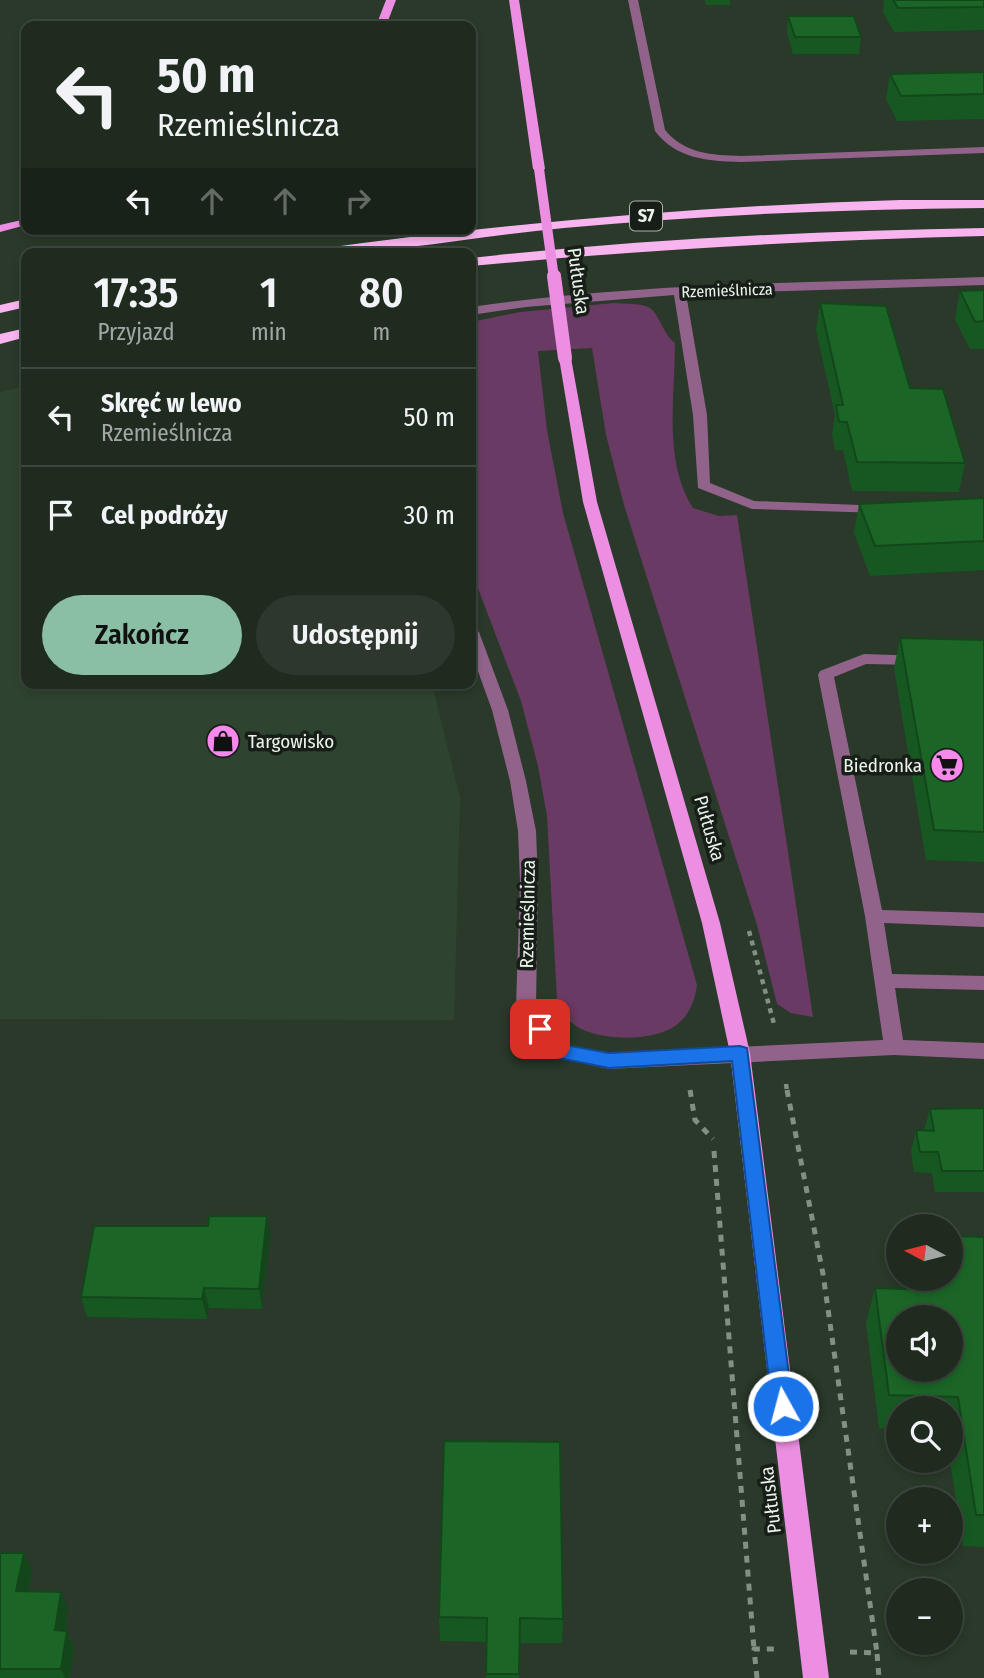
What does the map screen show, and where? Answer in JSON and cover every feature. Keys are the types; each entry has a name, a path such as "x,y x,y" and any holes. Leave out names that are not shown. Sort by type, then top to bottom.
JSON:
{"highway":[{"name":"S7","path":"476,232 640,217 786,208 984,204"},
{"name":"S7","path":"476,261 526,255 727,240 984,232"},
{"name":"S7","path":"353,248 447,235"},
{"path":"0,309 21,304"},
{"path":"0,339 21,334"}],"main road":[{"path":"384,21 391,0"},
{"name":"Pułtuska","path":"514,0 565,358 590,502 711,923 740,1053 816,1678"},
{"path":"0,229 21,223"}],"street":[{"path":"633,0 660,131 669,144 687,153 741,159 984,150"},
{"name":"Rzemieślnicza","path":"476,310 526,303 679,291 984,281"},
{"path":"679,291 700,415 703,485 752,505 882,509"},
{"name":"Rzemieślnicza","path":"476,645 500,710 518,781 527,831 529,881 526,1007 554,1050 609,1060 894,1047 984,1051"},
{"path":"894,1047 874,916 826,675 864,659 931,660"},
{"path":"874,916 984,920"},
{"path":"884,981 984,983"}],"path":[{"path":"684,1056 695,1120 713,1136 754,1649"}],"shaded area":[{"path":"614,303 636,304 648,307 655,313 675,343 674,449 684,490 693,508 719,516 737,515 813,1017 791,1013 777,1004 757,925 624,505 606,435 592,348 538,351 547,430 563,513 697,985 691,1008 680,1022 664,1032 636,1037 604,1036 577,1027 566,1017 557,1000 547,816 538,766 521,701 476,583 476,321 520,312"},
{"name":"Targowisko","path":"21,387 21,689 433,689 460,798 454,1020 0,1019 0,392"}],"building":[{"path":"893,0 984,0 984,7 898,8"},
{"path":"788,16 854,16 861,37 795,37"},
{"path":"984,72 984,94 901,96 890,74"},
{"path":"984,290 984,321 975,322 960,291"},
{"path":"820,303 886,306 910,388 943,389 965,463 857,462 847,422 839,422 836,405 843,405"},
{"path":"984,498 984,541 875,546 859,504"},
{"name":"Biedronka","path":"900,638 984,640 984,832 934,830"},
{"path":"984,1108 984,1171 942,1171 938,1152 920,1152 916,1130 934,1131 930,1109"},
{"path":"209,1216 267,1216 259,1289 204,1288 202,1299 81,1297 94,1226 208,1226"},
{"path":"963,1236 984,1237 984,1515 976,1515 963,1430 963,1396 889,1395 887,1382 963,1382 963,1305 886,1305 886,1372 875,1288 886,1288 886,1292 962,1292"},
{"path":"444,1441 560,1442 563,1619 520,1618 519,1674 486,1674 487,1618 439,1617"},
{"path":"0,1553 24,1553 16,1591 61,1592 55,1630 67,1631 61,1669 0,1669"}],"place":[{"name":"Targowisko","path":"223,741"},
{"name":"Biedronka","path":"947,765"}],"route":[{"path":"540,1029 554,1050 609,1060 740,1053 783,1406"}]}
